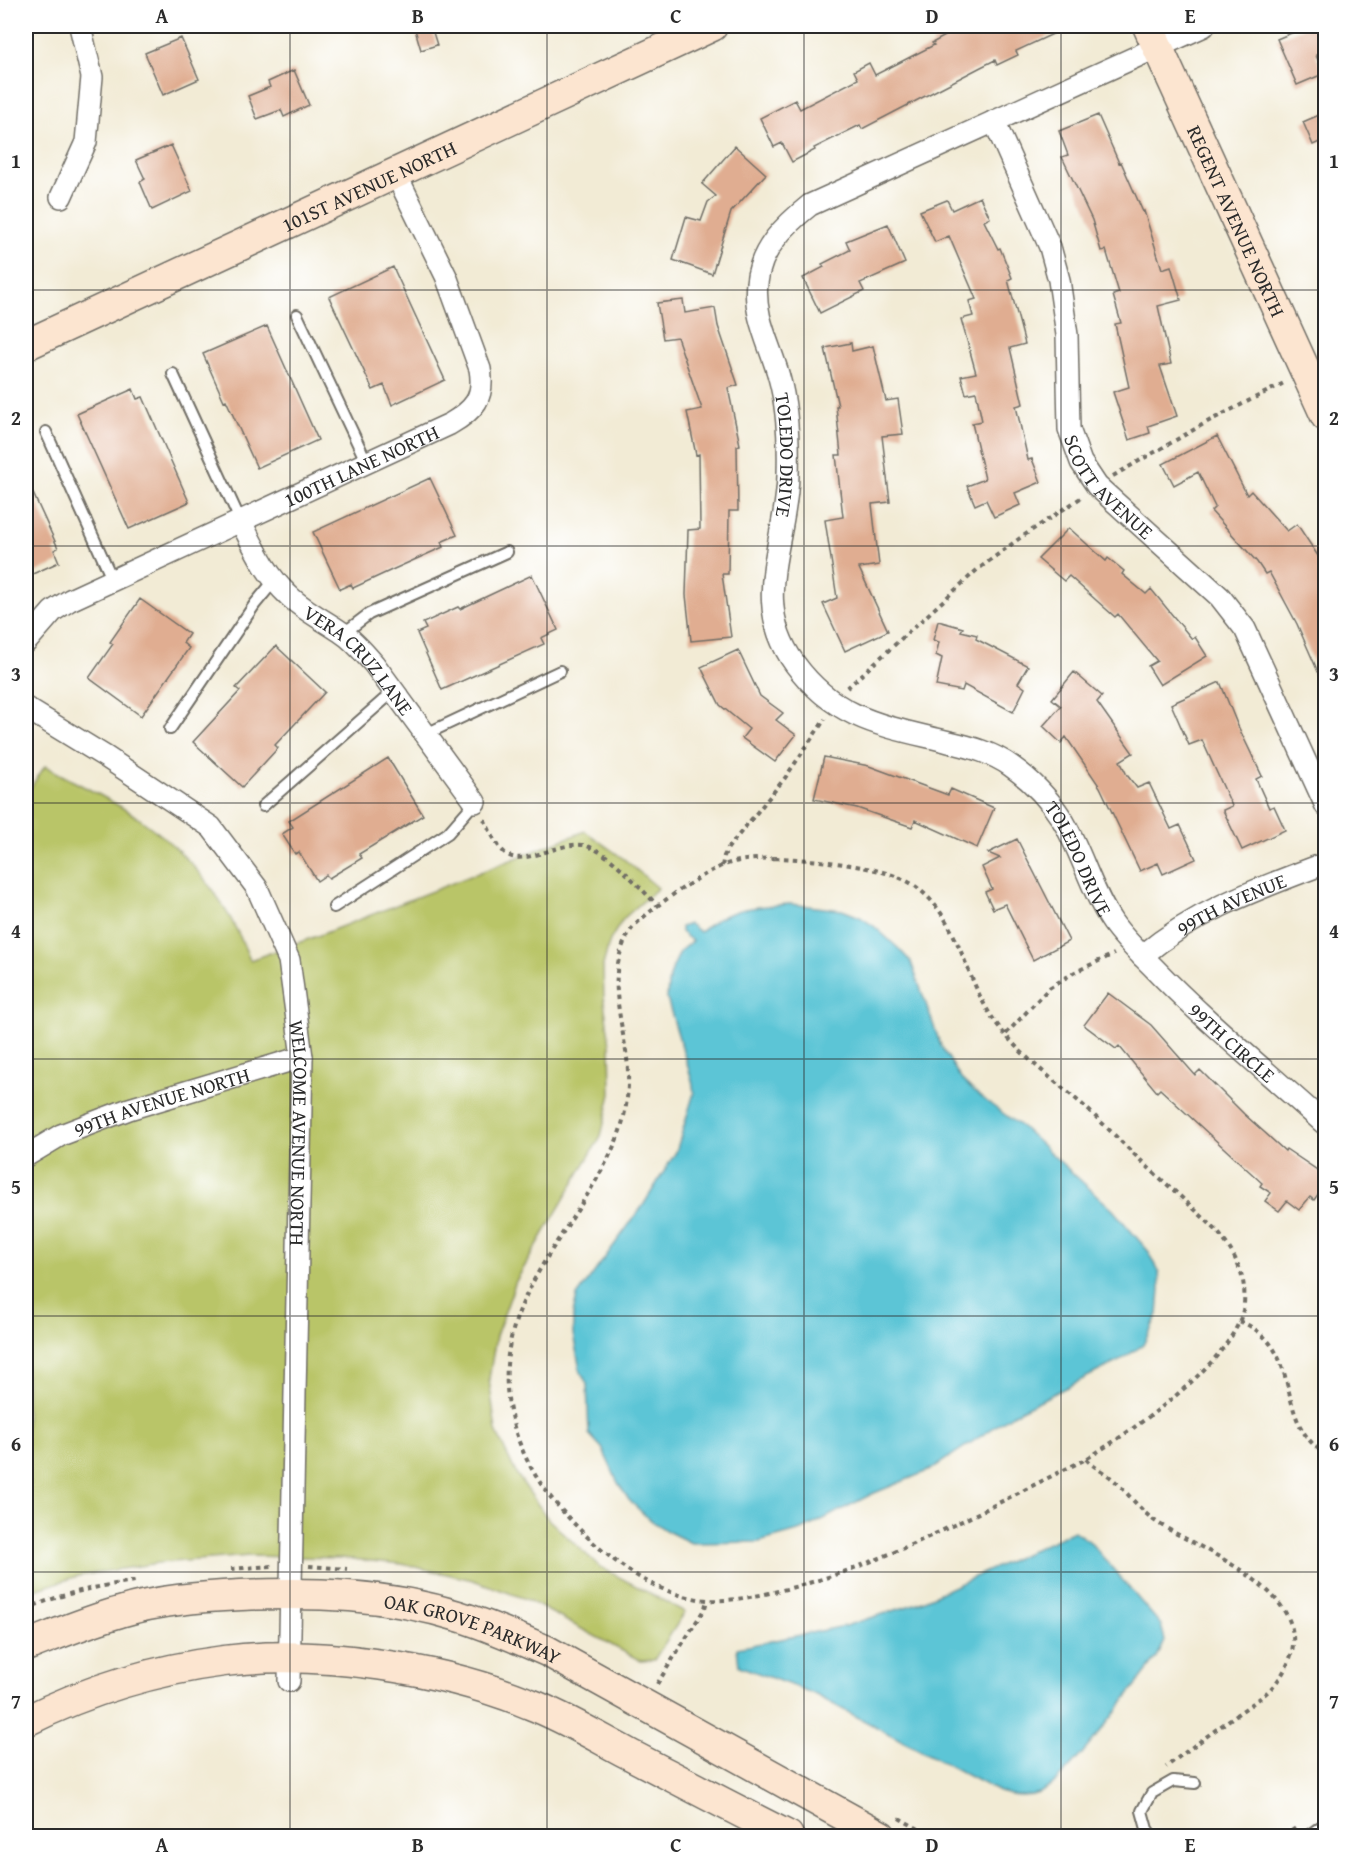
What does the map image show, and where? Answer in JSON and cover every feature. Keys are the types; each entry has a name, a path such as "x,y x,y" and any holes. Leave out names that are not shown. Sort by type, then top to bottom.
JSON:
{"street":[{"path":"61,197 86,142 92,77 80,26"},
{"name":"101ST AVENUE NORTH","path":"26,345 712,26"},
{"name":"TOLEDO DRIVE","path":"1136,950 1113,923 1063,821 1049,800 1011,765 989,753 884,725 835,705 818,691 793,662 782,641 771,593 773,567 785,509 788,478 786,412 780,378 757,303 757,282 763,260 772,242 788,222 810,204 994,121 1153,36 1204,26"},
{"name":"REGENT AVENUE NORTH","path":"1153,36 1326,416"},
{"name":"SCOTT AVENUE","path":"994,121 1050,247 1059,280 1067,335 1070,429 1081,462 1097,486 1220,597 1245,629 1326,806"},
{"name":"100TH LANE NORTH","path":"26,641 53,611 70,600 367,464 463,417 473,408 480,395 482,383 480,369 446,276 395,172"},
{"name":"VERA CRUZ LANE","path":"241,522 261,562 274,581 290,598 344,633 374,664 475,802"},
{"name":"WELCOME AVENUE NORTH","path":"26,708 106,757 211,827 257,888 289,960 302,1057 289,1670"},
{"name":"99TH AVENUE","path":"1136,950 1232,899 1326,863"},
{"name":"99TH CIRCLE","path":"1136,950 1182,998 1326,1125"},
{"name":"99TH AVENUE NORTH","path":"26,1156 61,1135 129,1109 302,1057"},
{"name":"OAK GROVE PARKWAY","path":"26,1646 121,1611 212,1596 292,1593 348,1594 416,1605 457,1615 547,1651 881,1836"},
{"path":"26,1721 58,1705 136,1678 225,1661 289,1670 356,1662 402,1668 450,1678 530,1704 788,1836"}],"lane":[{"path":"297,315 367,464"},
{"path":"173,374 241,522"},
{"path":"46,432 113,581"},
{"path":"344,633 369,614 507,552"},
{"path":"170,729 255,604 274,581"},
{"path":"426,734 560,671"},
{"path":"263,806 394,691"},
{"path":"334,907 448,833 475,802"},
{"path":"1152,1836 1147,1829 1143,1811 1152,1793 1173,1781 1195,1783"},
{"path":"1308,1836 1326,1823"}],"path":[{"path":"1108,479 1209,421 1306,373"},
{"path":"842,693 977,570 1084,495"},
{"path":"722,866 723,856 728,848 785,778 827,718"},
{"path":"475,802 506,854 513,858 522,858 573,844 585,845 598,851 615,865 657,905"},
{"path":"774,858 821,860 870,870 910,883 937,906 946,918 983,1002 1006,1034 1034,1063 1202,1215 1228,1244 1241,1269 1244,1298 1239,1321 1216,1356 1136,1426 1086,1459 908,1545 837,1575 768,1594 727,1600 707,1600 677,1594 645,1580 617,1562 576,1526 551,1498 527,1460 512,1425 507,1391 508,1353 518,1313 604,1165 622,1123 627,1094 627,1061 617,992 618,962 622,948 634,926 657,905 722,866 736,862 774,858"},
{"path":"1006,1034 1049,988 1136,950"},
{"path":"1239,1321 1259,1332 1275,1348 1285,1371 1296,1421 1303,1435 1316,1449 1326,1454"},
{"path":"1086,1459 1117,1483 1138,1506 1160,1524 1224,1559 1267,1590 1283,1606 1292,1628 1293,1640 1288,1665 1273,1686 1161,1770"},
{"path":"657,1684 705,1608 707,1600"}],"green space":[{"path":"45,766 130,813 176,849 192,865 219,900 231,919 250,960 320,935 585,831 624,859 658,888 623,919 610,940 603,965 604,1001 610,1045 611,1094 601,1136 516,1281 496,1336 489,1379 496,1431 516,1473 548,1519 600,1567 685,1612 654,1660 641,1661 526,1599 473,1580 402,1564 341,1558 250,1556 158,1563 78,1576 26,1593 26,794"}],"water":[{"path":"790,904 842,910 860,917 875,927 911,962 941,1046 961,1079 979,1096 1022,1127 1113,1210 1149,1252 1159,1271 1158,1314 1143,1345 1119,1361 1017,1412 930,1470 872,1494 802,1530 759,1542 691,1543 649,1519 629,1500 618,1483 602,1448 589,1434 587,1384 580,1370 573,1334 573,1314 577,1296 644,1204 676,1152 694,1093 667,999 673,967 681,950 692,941 681,932 681,927 689,924 700,932 731,913"},
{"path":"1074,1531 1089,1541 1161,1625 1165,1640 1156,1659 1082,1754 1051,1786 1039,1793 1019,1796 999,1792 812,1693 739,1666 737,1648 845,1626 918,1603"}],"building":[{"path":"414,26 431,26 437,45 421,50"},
{"path":"964,26 1070,26 1016,51 1018,55 997,65 995,60 862,129 860,125 792,162 782,143 774,147 760,118 795,100 800,109 858,79 854,71 869,63 875,75 934,45 932,43"},
{"path":"1308,26 1320,26 1326,37 1326,51 1316,55 1323,74 1297,85 1277,39"},
{"path":"181,38 199,79 163,95 145,53"},
{"path":"294,70 309,105 284,117 281,110 257,119 248,96 270,87 268,82"},
{"path":"1326,112 1326,139 1313,145 1303,122"},
{"path":"1098,115 1119,163 1121,162 1144,211 1162,269 1171,266 1181,300 1158,306 1171,364 1160,366 1177,416 1148,426 1150,433 1129,440 1113,392 1129,387 1115,324 1121,323 1113,295 1119,293 1106,250 1101,251 1092,220 1062,157 1068,155 1059,131"},
{"path":"171,145 192,191 152,210 140,182 145,179 136,160"},
{"path":"735,146 766,174 731,212 712,274 673,260 686,217 701,221 708,202 716,196 702,184"},
{"path":"980,197 990,218 984,221 998,249 1000,248 1012,278 1008,280 1025,344 1010,348 1023,404 1016,406 1028,460 1032,459 1041,482 1015,493 1020,505 994,517 986,500 975,505 967,486 985,479 972,423 982,421 976,392 966,394 961,376 976,373 961,319 973,316 969,301 976,299 949,236 935,242 920,211 947,200 952,210"},
{"path":"888,224 905,263 860,283 864,291 820,313 803,278 824,267 822,264 850,250 846,241"},
{"path":"393,267 445,380 392,405 384,385 373,390 329,297"},
{"path":"683,300 685,313 715,308 718,326 738,385 728,388 740,445 737,446 738,511 729,511 728,574 722,574 731,637 691,641 686,595 688,530 700,529 699,454 696,455 687,412 702,409 677,337 663,339 657,303"},
{"path":"267,326 318,440 257,468 203,354"},
{"path":"851,343 852,351 873,346 886,401 898,399 903,434 882,436 890,502 872,504 879,565 859,568 888,631 845,651 823,604 837,598 825,520 843,517 836,455 841,455 836,406 838,406 825,348"},
{"path":"133,389 137,399 143,397 189,502 129,529 77,414"},
{"path":"1217,436 1247,495 1251,491 1287,531 1297,524 1326,568 1326,690 1297,624 1269,572 1265,574 1211,511 1215,507 1198,472 1174,485 1163,464"},
{"path":"26,478 58,548 54,550 59,562 26,577"},
{"path":"430,478 457,535 441,542 443,547 353,588 351,584 340,589 313,532"},
{"path":"1069,528 1106,561 1108,558 1124,571 1122,574 1146,594 1151,589 1192,639 1195,637 1207,656 1160,685 1148,666 1157,661 1118,614 1115,617 1069,576 1064,581 1038,559"},
{"path":"532,575 558,630 541,638 544,644 442,690 417,633 426,629 423,623 458,607 460,609"},
{"path":"140,599 189,634 183,643 189,648 141,716 89,678 113,644 110,642"},
{"path":"938,621 963,628 961,631 977,635 976,639 1028,666 1018,683 1025,688 1013,712 964,685 962,691 936,686 942,658 936,655 939,642 933,640"},
{"path":"276,646 325,692 275,745 278,748 242,787 193,742 240,691 236,688"},
{"path":"738,650 760,696 783,713 776,720 796,735 775,762 742,738 749,729 720,705 701,667"},
{"path":"1074,672 1102,696 1097,702 1133,753 1120,761 1127,775 1137,788 1149,783 1171,829 1180,825 1196,859 1163,874 1158,863 1140,871 1100,787 1066,737 1061,743 1043,726 1061,706 1052,699"},
{"path":"1220,682 1262,776 1256,779 1269,808 1274,806 1285,830 1242,850 1223,810 1232,806 1202,740 1189,745 1171,704"},
{"path":"824,757 869,766 948,795 951,789 994,808 977,848 915,820 912,827 857,808 814,799"},
{"path":"388,758 423,815 359,854 362,858 329,878 326,875 317,881 299,852 295,854 282,834 293,827 289,821"},
{"path":"1017,839 1069,941 1033,960 1005,904 993,909 985,892 992,889 982,867 1000,858 988,853"},
{"path":"1108,993 1151,1025 1195,1075 1200,1070 1285,1151 1286,1149 1326,1176 1326,1183 1314,1200 1310,1197 1299,1210 1287,1201 1279,1211 1265,1201 1271,1193 1260,1186 1262,1183 1160,1089 1157,1092 1119,1046 1116,1049 1084,1025"}]}
